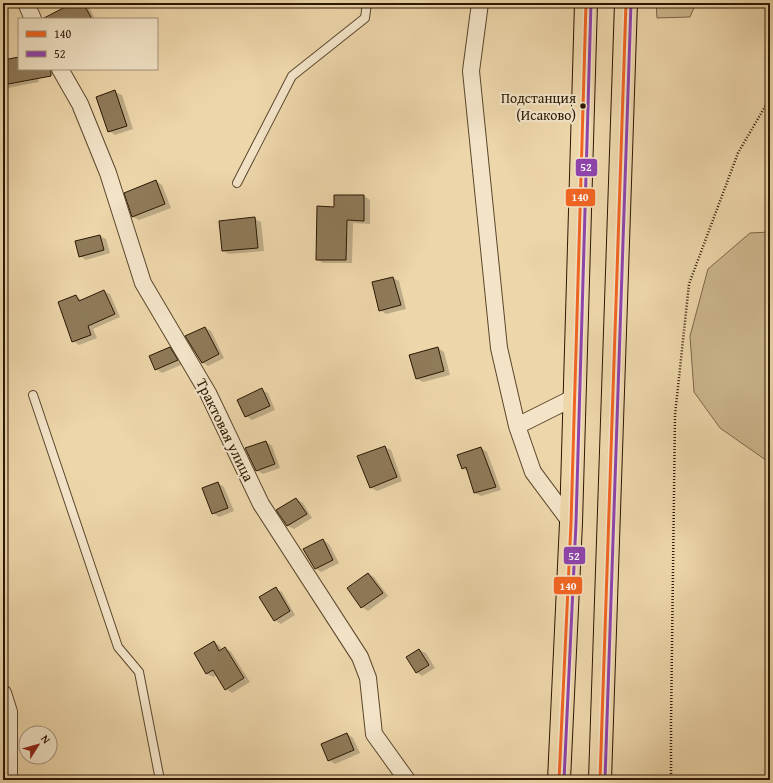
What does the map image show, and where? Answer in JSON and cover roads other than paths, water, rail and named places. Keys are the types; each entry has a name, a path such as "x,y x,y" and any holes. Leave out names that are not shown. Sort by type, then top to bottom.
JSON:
{"main road":[{"path":"559,780 571,523 586,3"},
{"path":"600,780 626,3"}],"street":[{"path":"26,3 33,18"},
{"path":"480,3 471,70 499,348 517,426 533,472 571,523"},
{"name":"Трактовая улица","path":"61,70 80,104 108,173 143,283 208,393 261,504 360,657 368,678 374,734 407,780"},
{"path":"517,426 575,397"},
{"path":"3,693 9,712 9,780"}],"lane":[{"path":"237,183 292,76 365,18 367,3"},
{"path":"33,394 118,647 139,672 160,780"}],"place":[{"name":"Подстанция (Исаково)","path":"583,106"}]}
